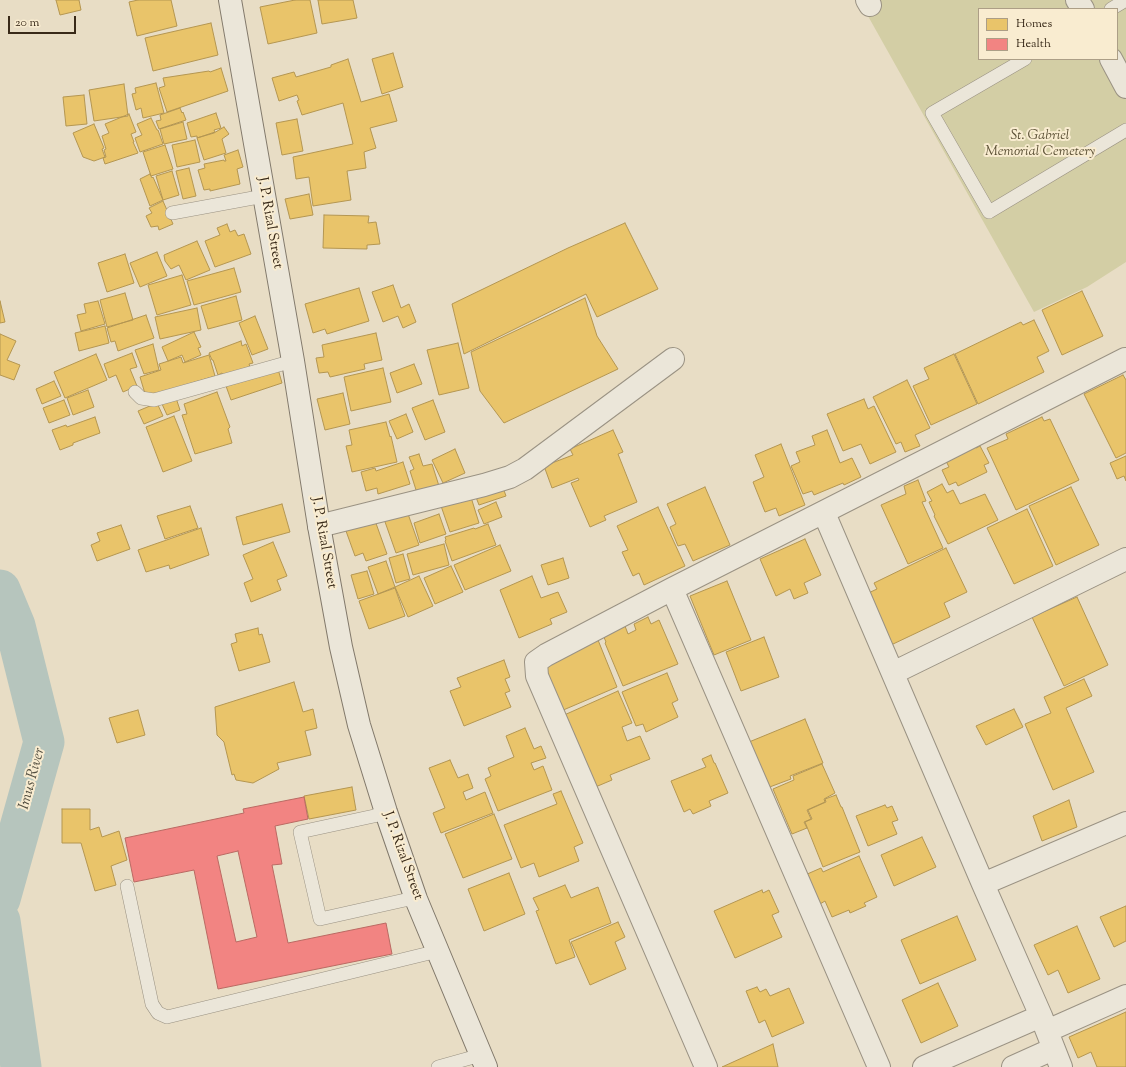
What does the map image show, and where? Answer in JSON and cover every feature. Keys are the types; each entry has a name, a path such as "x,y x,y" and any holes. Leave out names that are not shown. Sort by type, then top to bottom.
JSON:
{"street":[{"name":"J. P. Rizal Street","path":"230,0 293,361 319,526 341,647 354,706 386,812 416,899 483,1061"},
{"path":"1112,60 1126,87"},
{"path":"319,526 484,485 510,477 525,468 674,359"},
{"path":"706,1067 537,676 536,662 546,655 672,590 1124,359"},
{"path":"824,513 1051,1041"},
{"path":"893,673 1126,559"},
{"path":"672,590 879,1067"},
{"path":"983,884 1126,823"},
{"path":"1013,1067 1051,1041 1126,996"},
{"path":"924,1067 1051,1041"}],"lane":[{"path":"1113,8 1126,0"},
{"path":"1023,60 932,113 989,212 1126,130"},
{"path":"172,213 264,196"},
{"path":"135,392 141,398 154,400 293,361"},
{"path":"386,812 300,832 320,919 405,900 416,899"},
{"path":"127,886 152,1004 158,1013 167,1017 438,951"},
{"path":"438,1067 483,1061"}],"green space":[{"name":"St. Gabriel Memorial Cemetery","path":"859,0 1126,0 1126,262 1087,287 1034,312"}],"building: Homes":[{"path":"56,0 79,0 81,10 60,15"},
{"path":"138,0 171,0 177,26 137,36 129,2"},
{"path":"295,0 310,0 317,33 268,44 260,7"},
{"path":"318,0 353,0 357,18 322,24"},
{"path":"211,23 218,55 153,71 145,38"},
{"path":"393,53 403,87 382,94 372,59"},
{"path":"348,59 361,102 389,94 397,121 370,128 376,148 364,152 366,168 347,171 351,200 313,206 309,177 296,179 293,157 353,144 343,103 302,115 297,101 299,100 297,95 279,101 272,78 294,72 296,77 331,67 331,65"},
{"path":"221,68 228,91 167,112 159,88 165,86 163,78 210,72"},
{"path":"156,83 164,113 143,118 141,108 136,110 132,94 136,93 135,88"},
{"path":"124,84 128,116 94,121 89,90"},
{"path":"84,95 87,124 66,126 63,97"},
{"path":"180,108 186,120 159,129 156,121 161,120 160,115"},
{"path":"216,113 221,128 214,130 215,132 197,138 197,136 191,137 187,123"},
{"path":"129,114 136,132 131,134 138,153 105,164 103,158 106,157 104,150 106,149 102,136 109,133 105,124"},
{"path":"151,118 158,130 163,144 140,152 135,138 142,135 137,124"},
{"path":"297,119 303,151 282,155 276,123"},
{"path":"183,122 187,139 164,144 160,129"},
{"path":"94,124 104,148 102,149 105,157 94,161 83,157 73,133"},
{"path":"224,127 229,134 222,139 226,153 204,160 197,138 214,133"},
{"path":"195,140 200,162 177,167 172,145"},
{"path":"165,145 173,169 151,176 143,152"},
{"path":"238,150 243,167 237,169 240,184 210,191 210,189 204,190 198,170 205,168 204,164 224,160 226,161 224,155"},
{"path":"189,168 196,196 183,199 176,171"},
{"path":"172,171 179,195 163,200 156,176"},
{"path":"150,174 152,178 153,177 163,200 150,206 140,179"},
{"path":"309,194 313,215 290,219 285,199"},
{"path":"163,201 173,224 159,230 158,226 151,227 146,216 152,213 149,208"},
{"path":"324,215 369,216 368,223 376,222 380,244 367,245 367,249 323,248"},
{"path":"625,223 658,289 597,317 586,294 464,354 452,304 568,248"},
{"path":"227,224 230,232 235,230 238,236 244,234 251,254 215,267 205,241 220,235 217,228"},
{"path":"197,241 210,270 186,280 179,265 171,269 165,261 164,255"},
{"path":"157,252 167,276 140,287 130,263"},
{"path":"125,254 134,283 107,292 98,263"},
{"path":"234,268 241,292 194,305 187,281"},
{"path":"182,275 191,305 157,315 148,285"},
{"path":"393,285 401,308 409,304 416,322 403,328 398,316 383,322 372,292"},
{"path":"359,288 369,321 327,334 325,329 313,333 305,304"},
{"path":"1082,291 1103,336 1062,355 1042,310"},
{"path":"125,293 133,320 107,327 100,300"},
{"path":"236,296 242,320 208,329 201,306"},
{"path":"585,298 597,336 618,369 504,423 480,391 471,352"},
{"path":"0,301 5,322 0,323"},
{"path":"98,301 105,324 81,331 77,315 86,313 84,304"},
{"path":"197,308 201,330 160,339 155,317"},
{"path":"146,315 154,338 118,351 115,341 111,342 107,328"},
{"path":"255,316 268,349 252,355 239,323"},
{"path":"1034,320 1049,351 1037,357 1044,372 978,404 955,354 1021,322 1023,325"},
{"path":"105,326 109,343 79,351 75,333"},
{"path":"194,332 201,347 198,348 201,355 185,362 182,355 168,361 162,347"},
{"path":"376,333 382,360 364,364 365,369 330,377 328,372 319,373 316,358 324,357 322,345"},
{"path":"0,334 16,341 7,360 20,365 14,380 0,375"},
{"path":"241,341 242,346 246,344 253,363 249,364 250,367 223,375 222,373 218,375 209,353"},
{"path":"458,343 469,388 439,395 427,350"},
{"path":"153,344 159,370 144,374 135,350"},
{"path":"132,353 137,367 130,369 137,386 123,392 116,375 109,378 104,364"},
{"path":"96,354 107,380 65,398 54,372"},
{"path":"954,354 977,404 931,425 913,386 929,379 924,368"},
{"path":"209,355 215,376 146,397 140,377 161,370 159,364 181,357 183,363"},
{"path":"414,364 422,384 397,393 390,373"},
{"path":"383,368 391,402 351,411 344,377"},
{"path":"278,369 282,383 231,400 226,386"},
{"path":"1123,375 1126,380 1126,453 1116,458 1084,394"},
{"path":"907,380 930,428 915,435 920,446 905,452 901,442 896,444 873,397"},
{"path":"54,381 61,396 42,404 36,389"},
{"path":"88,390 94,407 73,415 67,398"},
{"path":"217,392 230,427 228,429 232,443 195,454 182,415 187,414 184,404"},
{"path":"343,393 350,424 325,430 317,399"},
{"path":"176,398 180,410 167,415 162,404"},
{"path":"864,399 868,409 874,406 896,452 870,464 861,444 843,451 827,414"},
{"path":"64,400 70,415 49,423 43,408"},
{"path":"433,400 445,432 425,440 412,408"},
{"path":"157,403 163,416 144,424 138,411"},
{"path":"406,414 413,432 397,439 389,421"},
{"path":"174,416 192,461 163,472 146,427"},
{"path":"95,417 100,433 73,443 73,445 60,450 52,430 66,425 67,427"},
{"path":"1042,417 1044,421 1050,419 1079,480 1016,510 987,448 1008,439 1006,434"},
{"path":"386,422 397,462 352,472 346,446 352,445 349,430"},
{"path":"613,430 623,452 618,454 637,502 604,516 606,520 590,527 571,483 579,480 578,478 552,488 544,466 573,455 570,449"},
{"path":"827,430 840,463 852,458 861,477 844,485 843,483 814,495 812,491 803,494 791,466 800,462 796,452 815,445 812,436"},
{"path":"781,444 805,505 779,516 776,508 765,512 753,482 764,477 755,455"},
{"path":"975,445 976,448 980,446 989,463 984,465 987,472 958,486 956,482 949,485 942,470 949,467 945,459"},
{"path":"455,449 465,473 443,483 432,460"},
{"path":"419,454 423,466 432,464 439,486 417,493 410,471 414,469 409,457"},
{"path":"1126,456 1126,481 1124,476 1117,479 1110,463"},
{"path":"403,462 410,484 378,494 377,488 366,491 361,472 375,468 376,471"},
{"path":"918,480 926,501 922,502 943,548 908,564 881,505 906,494 904,486"},
{"path":"501,482 506,496 479,505 474,492"},
{"path":"942,484 947,493 953,490 960,504 985,494 998,520 948,544 934,516 935,515 929,502 932,501 927,492"},
{"path":"705,487 730,545 693,561 685,544 678,546 670,527 676,524 667,504"},
{"path":"1071,487 1099,545 1056,565 1029,506"},
{"path":"470,494 479,523 450,532 440,503"},
{"path":"496,502 502,517 484,524 478,510"},
{"path":"282,504 290,532 243,545 236,517"},
{"path":"190,506 198,528 165,539 157,516"},
{"path":"658,507 685,566 644,585 639,573 633,576 622,552 628,550 617,526"},
{"path":"1027,509 1053,566 1014,584 987,528"},
{"path":"407,511 419,545 396,553 384,519"},
{"path":"439,514 446,534 420,543 414,523"},
{"path":"373,515 387,554 366,561 363,553 355,556 346,531 354,528"},
{"path":"488,524 496,545 452,561 445,537"},
{"path":"121,525 130,549 97,561 91,545 100,541 97,533"},
{"path":"201,528 209,555 170,569 169,565 146,572 138,550"},
{"path":"805,539 821,575 804,583 808,593 794,599 790,589 776,596 760,559"},
{"path":"273,542 287,576 277,580 281,590 251,602 244,583 253,579 243,555"},
{"path":"444,544 449,565 413,575 407,554"},
{"path":"500,545 511,571 465,590 454,565"},
{"path":"946,548 967,592 944,603 950,617 891,645 862,596 877,589 874,583"},
{"path":"403,554 410,579 396,583 389,558"},
{"path":"563,558 569,578 548,585 541,565"},
{"path":"386,561 395,587 378,594 368,567"},
{"path":"451,566 463,592 435,604 424,578"},
{"path":"367,571 374,594 358,599 351,575"},
{"path":"419,576 433,606 408,617 395,587"},
{"path":"532,576 541,598 558,592 567,612 550,619 552,624 519,638 500,590"},
{"path":"727,581 751,640 714,655 690,596"},
{"path":"395,588 405,616 369,629 359,601"},
{"path":"1077,597 1108,665 1064,686 1032,617"},
{"path":"648,617 651,624 659,620 678,664 623,686 603,635 625,626 628,634 636,630 634,624"},
{"path":"258,628 259,635 262,634 270,662 239,671 231,644 237,642 235,634"},
{"path":"764,637 779,677 741,691 726,652"},
{"path":"598,640 617,687 561,711 541,663"},
{"path":"504,660 510,677 505,679 510,691 505,693 511,707 464,726 450,691 461,687 457,678"},
{"path":"667,673 678,700 672,703 678,717 646,732 643,724 636,726 622,692"},
{"path":"1084,679 1092,696 1066,708 1094,772 1053,790 1025,724 1051,713 1044,697"},
{"path":"294,682 303,712 313,709 317,728 305,731 311,755 277,763 279,769 253,783 236,780 234,774 232,775 224,742 217,735 215,707"},
{"path":"618,691 632,723 622,727 627,741 640,736 650,759 610,775 612,780 593,788 562,716"},
{"path":"1014,709 1023,727 986,745 976,726"},
{"path":"138,710 145,735 117,743 109,718"},
{"path":"805,719 823,763 790,776 791,779 767,788 749,742"},
{"path":"525,728 534,749 541,746 546,758 531,763 534,770 543,766 552,790 498,811 485,779 491,776 488,768 514,757 506,736"},
{"path":"711,755 728,793 709,801 711,806 693,814 690,809 684,812 671,781 706,767 702,759"},
{"path":"450,760 458,778 468,774 473,788 463,792 466,800 485,792 493,813 441,833 433,813 445,808 429,768"},
{"path":"822,764 835,793 824,799 825,802 807,810 811,819 804,822 807,828 792,834 773,789 794,780 793,776"},
{"path":"352,787 356,810 309,819 304,796"},
{"path":"561,791 583,843 574,847 579,861 539,877 534,863 521,868 504,825 557,804 553,794"},
{"path":"836,795 860,852 823,867 805,822 812,819 808,810 826,802 825,799"},
{"path":"1069,800 1077,827 1042,841 1033,816"},
{"path":"885,805 887,808 892,806 898,820 892,822 897,834 868,846 856,816"},
{"path":"62,809 90,809 90,830 99,827 102,837 119,831 127,860 111,866 116,885 95,891 81,843 62,843"},
{"path":"494,814 512,859 463,878 445,834"},
{"path":"922,837 936,867 894,886 881,855"},
{"path":"859,856 877,897 864,903 866,906 850,913 849,910 832,917 825,901 820,904 805,875 821,868 823,872"},
{"path":"509,873 525,914 484,931 468,889"},
{"path":"565,885 571,898 598,887 611,923 569,940 575,957 556,964 536,911 539,910 533,898"},
{"path":"762,890 763,893 769,890 779,912 772,915 782,937 735,958 714,911"},
{"path":"1126,906 1126,941 1114,947 1100,917"},
{"path":"957,916 976,960 920,984 901,940"},
{"path":"618,922 625,937 615,942 626,969 590,985 571,942"},
{"path":"1077,926 1100,979 1068,993 1058,970 1048,975 1034,945"},
{"path":"938,983 958,1026 921,1043 902,1000"},
{"path":"757,987 760,992 766,989 770,996 789,988 804,1023 772,1037 765,1020 759,1023 746,991"},
{"path":"1126,1012 1126,1067 1097,1067 1091,1052 1078,1058 1069,1037"},
{"path":"773,1044 778,1067 722,1067"}],"building: Health":[{"path":"304,797 308,819 275,826 282,864 272,865 288,943 386,923 392,954 218,989 194,870 134,882 125,838 244,813 243,809","holes":["238,851 257,937 236,942 217,856"]}],"waterway":[{"name":"Imus River","path":"0,590 15,626 44,742 0,899"},
{"name":"Imus River","path":"0,921 21,1067"}]}
